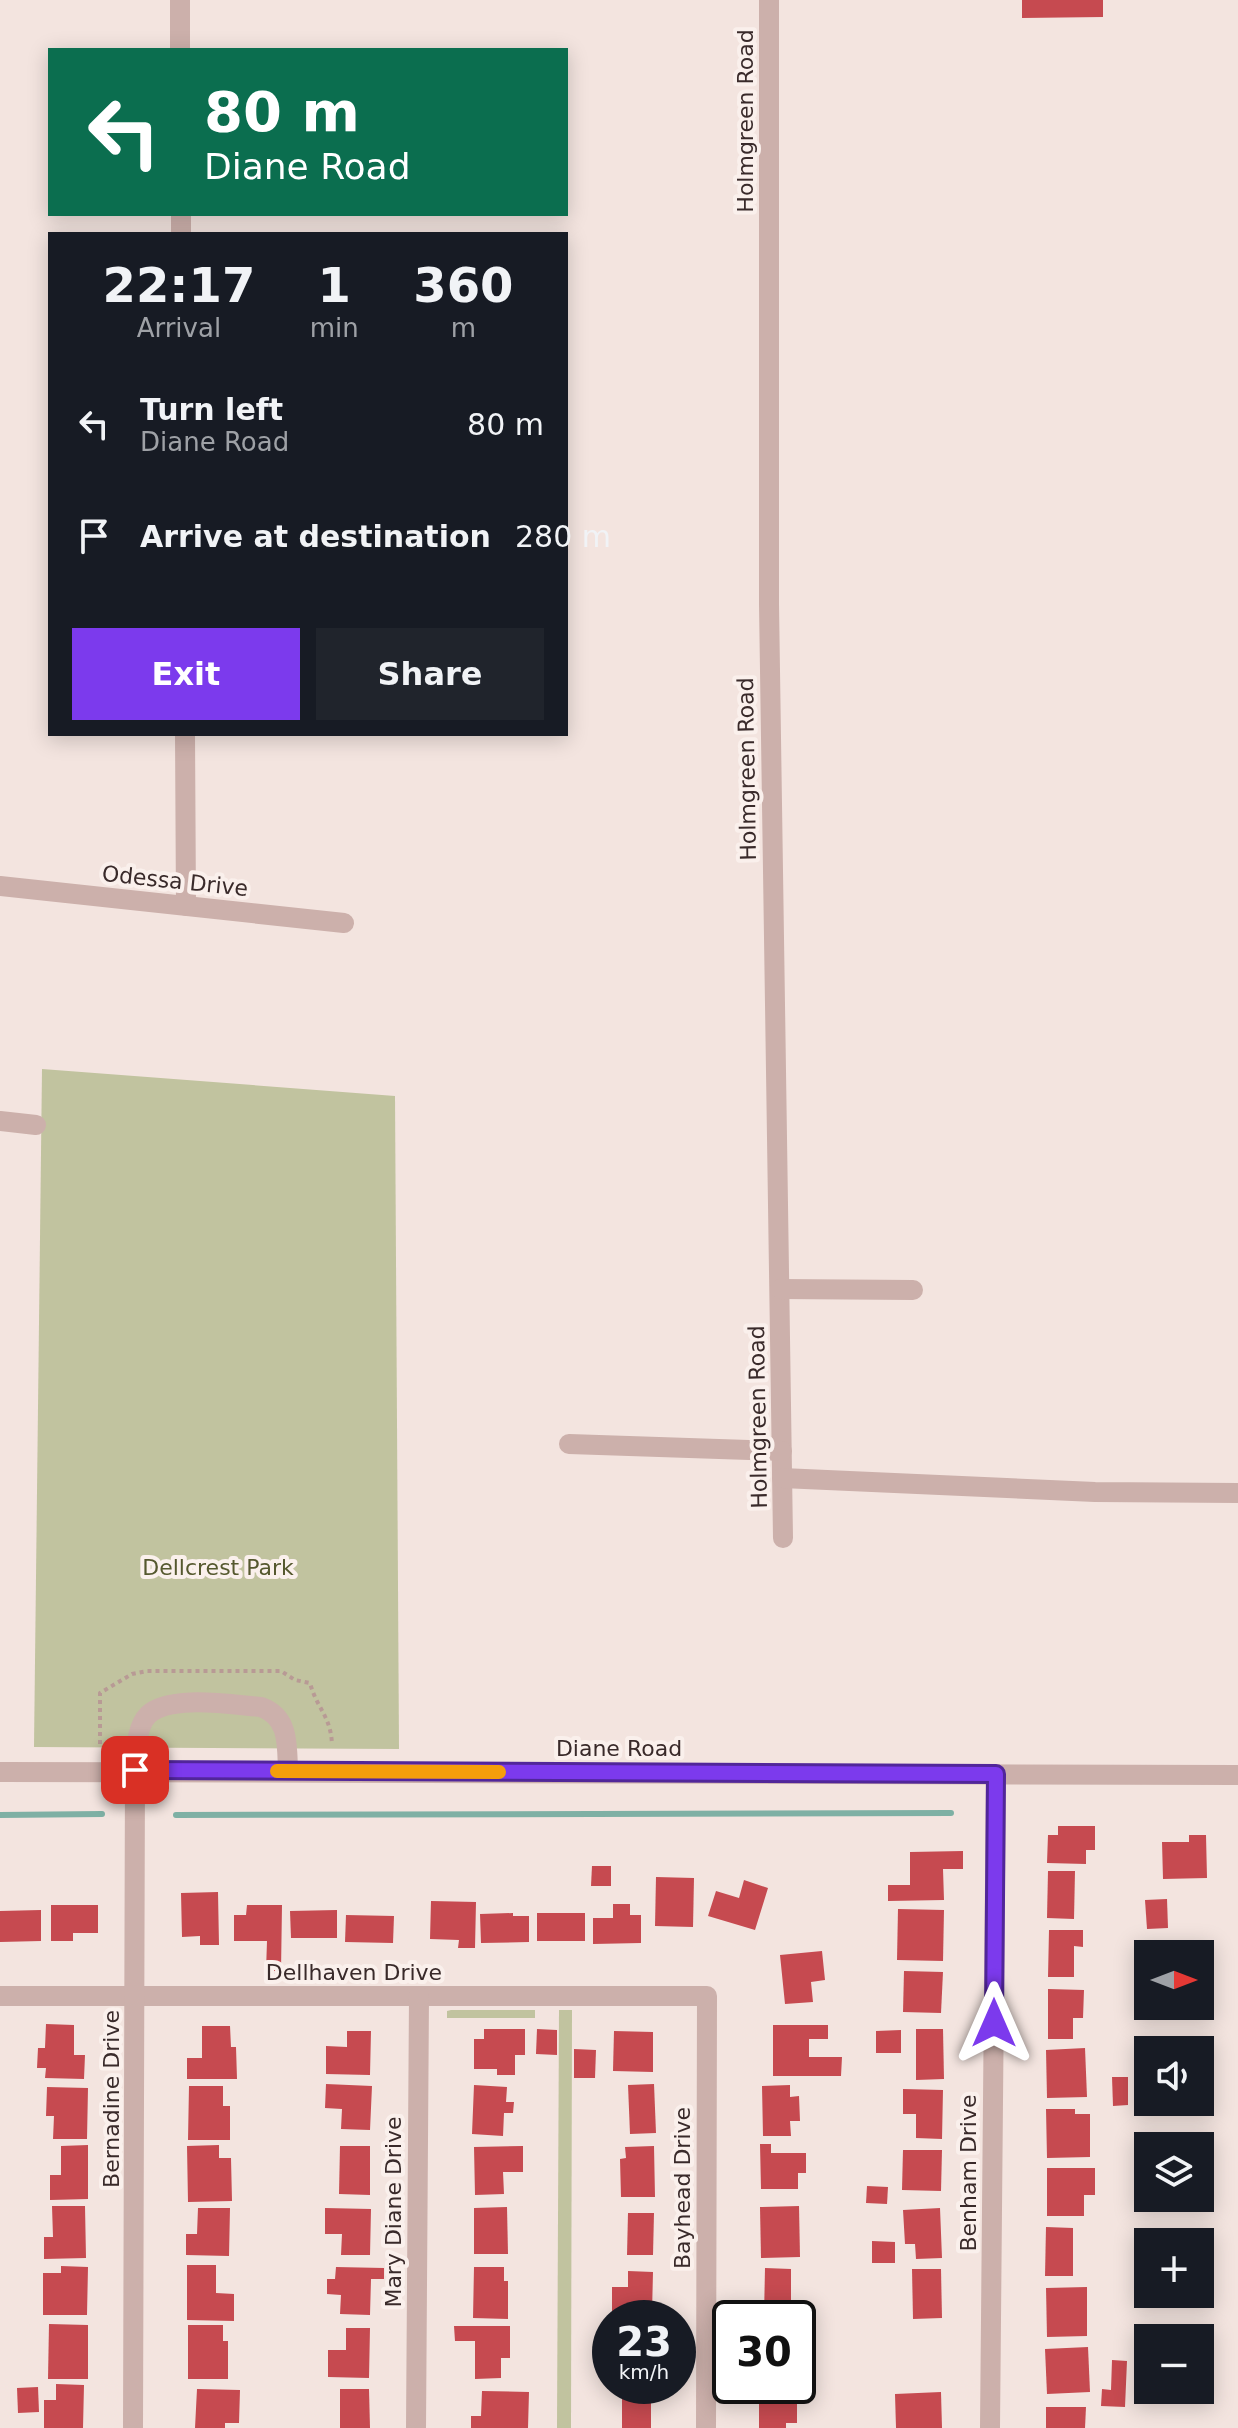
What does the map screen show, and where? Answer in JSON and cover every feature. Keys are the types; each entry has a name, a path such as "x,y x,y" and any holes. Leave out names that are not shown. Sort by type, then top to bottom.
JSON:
{"street":[{"path":"180,0 180,48"},
{"name":"Holmgreen Road","path":"769,0 769,604 783,1538"},
{"path":"185,736 186,906"},
{"name":"Odessa Drive","path":"0,886 344,923"},
{"path":"0,1121 36,1125"},
{"path":"780,1289 913,1290"},
{"path":"569,1444 782,1451"},
{"path":"782,1478 1095,1492 1238,1493"},
{"name":"Bernadine Drive","path":"133,2428 135,1770 139,1731 147,1715 174,1702 261,1707 281,1720 286,1735 288,1771"},
{"name":"Diane Road","path":"0,1772 1238,1775"},
{"name":"Benham Drive","path":"990,2428 996,1774"},
{"name":"Dellhaven Drive","path":"0,1996 707,1996"},
{"name":"Mary Diane Drive","path":"416,2428 419,1996"},
{"name":"Bayhead Drive","path":"706,2428 707,1996"}],"green space":[{"name":"Dellcrest Park","path":"42,1069 395,1096 399,1749 34,1747"},
{"path":"535,2010 535,2018 447,2018 447,2011"},
{"path":"559,2010 572,2010 571,2428 557,2428"}],"building":[{"path":"1022,0 1103,0 1103,17 1022,18"},
{"path":"1058,1826 1095,1826 1095,1850 1086,1850 1086,1864 1047,1863 1048,1835 1058,1835"},
{"path":"1189,1835 1206,1835 1207,1878 1163,1879 1162,1842 1189,1842"},
{"path":"963,1851 963,1869 943,1869 944,1900 888,1901 888,1885 910,1885 910,1852"},
{"path":"592,1866 611,1866 611,1886 591,1886"},
{"path":"1048,1871 1075,1871 1074,1919 1047,1918"},
{"path":"656,1877 694,1878 693,1927 655,1926"},
{"path":"744,1880 768,1888 755,1930 708,1916 716,1891 739,1898"},
{"path":"218,1892 219,1945 200,1945 200,1936 182,1937 181,1893"},
{"path":"1167,1899 1168,1928 1147,1929 1145,1900"},
{"path":"431,1901 476,1902 475,1948 458,1948 459,1940 430,1939"},
{"path":"613,1904 630,1904 630,1915 641,1915 641,1943 593,1944 593,1918 613,1918"},
{"path":"51,1905 98,1905 98,1933 73,1933 73,1941 51,1941"},
{"path":"247,1905 282,1905 281,1971 266,1971 267,1941 234,1941 234,1915 246,1915"},
{"path":"898,1909 944,1910 943,1961 897,1960"},
{"path":"41,1910 41,1941 0,1942 0,1911"},
{"path":"337,1910 337,1938 291,1938 290,1911"},
{"path":"513,1913 513,1916 529,1916 529,1942 481,1943 480,1914"},
{"path":"537,1913 585,1913 585,1941 537,1941"},
{"path":"346,1915 394,1916 393,1943 345,1942"},
{"path":"1049,1930 1083,1930 1083,1947 1074,1946 1074,1977 1048,1977"},
{"path":"822,1951 825,1980 811,1982 813,2002 785,2004 780,1955"},
{"path":"904,1971 943,1972 941,2013 903,2012"},
{"path":"1048,1989 1084,1990 1083,2018 1073,2018 1073,2039 1048,2039"},
{"path":"46,2024 74,2025 74,2055 85,2055 84,2079 45,2078 46,2068 37,2068 38,2048 45,2048"},
{"path":"773,2025 828,2025 828,2039 809,2039 809,2057 842,2057 841,2076 773,2076"},
{"path":"202,2026 230,2026 231,2047 236,2047 237,2079 187,2079 187,2058 202,2058"},
{"path":"484,2029 525,2029 525,2055 515,2055 515,2075 497,2075 497,2069 474,2069 474,2039 484,2039"},
{"path":"537,2029 557,2030 557,2055 536,2054"},
{"path":"916,2029 943,2029 944,2079 916,2080"},
{"path":"901,2030 901,2053 876,2053 876,2031"},
{"path":"347,2031 371,2031 370,2075 326,2074 326,2046 347,2047"},
{"path":"614,2031 653,2032 653,2072 613,2071"},
{"path":"1085,2048 1087,2097 1047,2098 1046,2050"},
{"path":"574,2049 596,2050 595,2078 574,2078"},
{"path":"1112,2077 1128,2077 1128,2105 1113,2106"},
{"path":"326,2084 372,2086 370,2130 341,2129 342,2109 325,2108"},
{"path":"654,2084 656,2133 630,2134 628,2085"},
{"path":"474,2085 507,2087 506,2102 514,2102 513,2113 504,2113 503,2136 472,2134"},
{"path":"790,2085 790,2097 799,2096 800,2121 790,2121 791,2136 763,2136 762,2086"},
{"path":"189,2086 223,2086 223,2106 230,2106 230,2140 188,2140"},
{"path":"47,2087 88,2088 87,2139 53,2139 54,2116 46,2116"},
{"path":"903,2089 943,2090 942,2139 916,2138 916,2114 903,2114"},
{"path":"1046,2109 1075,2109 1075,2114 1090,2114 1090,2157 1047,2158"},
{"path":"760,2144 771,2144 771,2153 806,2153 806,2173 798,2173 798,2189 761,2189"},
{"path":"88,2145 88,2199 50,2200 50,2175 61,2175 61,2146"},
{"path":"219,2145 219,2158 231,2158 232,2201 188,2202 187,2146"},
{"path":"340,2146 370,2146 370,2195 339,2194"},
{"path":"523,2146 523,2172 503,2172 504,2194 475,2195 474,2147"},
{"path":"654,2146 655,2197 621,2197 620,2159 626,2158 625,2147"},
{"path":"903,2150 942,2150 941,2191 902,2190"},
{"path":"1047,2168 1095,2168 1095,2195 1084,2195 1084,2216 1047,2216"},
{"path":"867,2186 888,2187 887,2204 866,2203"},
{"path":"52,2206 85,2206 86,2258 44,2259 44,2237 53,2237"},
{"path":"799,2206 800,2257 761,2258 760,2207"},
{"path":"507,2207 508,2254 474,2254 474,2208"},
{"path":"198,2208 230,2208 229,2256 186,2255 186,2234 197,2234"},
{"path":"325,2208 371,2209 370,2255 341,2255 342,2234 325,2234"},
{"path":"940,2208 942,2258 916,2259 915,2244 905,2244 903,2210"},
{"path":"628,2213 654,2213 653,2255 627,2255"},
{"path":"1046,2227 1073,2228 1073,2276 1045,2276"},
{"path":"872,2241 895,2242 895,2263 872,2263"},
{"path":"187,2265 216,2265 216,2293 234,2294 234,2321 187,2320"},
{"path":"61,2266 88,2267 87,2315 43,2315 43,2273 61,2273"},
{"path":"336,2267 384,2268 384,2279 371,2279 370,2315 340,2314 341,2295 327,2294 327,2279 335,2279"},
{"path":"474,2267 504,2267 504,2281 508,2281 508,2319 473,2318"},
{"path":"765,2268 791,2269 791,2300 764,2300"},
{"path":"912,2269 941,2269 942,2318 913,2319"},
{"path":"628,2271 653,2272 652,2300 612,2300 612,2287 628,2287"},
{"path":"1087,2287 1087,2336 1047,2337 1046,2288"},
{"path":"49,2324 88,2325 88,2379 48,2379"},
{"path":"188,2325 223,2325 223,2341 228,2341 228,2379 188,2379"},
{"path":"454,2326 510,2326 510,2358 501,2358 501,2378 475,2379 475,2341 455,2341"},
{"path":"346,2328 370,2328 369,2378 328,2377 328,2350 346,2350"},
{"path":"1088,2347 1090,2392 1047,2394 1045,2349"},
{"path":"1112,2360 1127,2361 1125,2407 1101,2406 1102,2389 1111,2390"},
{"path":"56,2384 84,2385 83,2428 44,2428 44,2400 56,2400"},
{"path":"38,2387 39,2412 18,2413 17,2388"},
{"path":"197,2389 240,2390 239,2423 225,2423 225,2428 195,2428"},
{"path":"340,2389 369,2389 370,2428 340,2428"},
{"path":"482,2391 529,2392 528,2428 471,2428 471,2416 481,2416"},
{"path":"941,2392 942,2428 896,2428 895,2394"},
{"path":"622,2404 651,2404 651,2428 622,2428"},
{"path":"759,2404 797,2404 797,2423 786,2423 786,2428 759,2428"},
{"path":"1046,2407 1086,2407 1085,2428 1046,2428"}],"waterway":[{"path":"176,1815 951,1813"},
{"path":"0,1815 102,1814"}],"slow traffic":[{"path":"277,1771 499,1772"}],"route":[{"path":"135,1770 996,1774 994,2023"}]}
